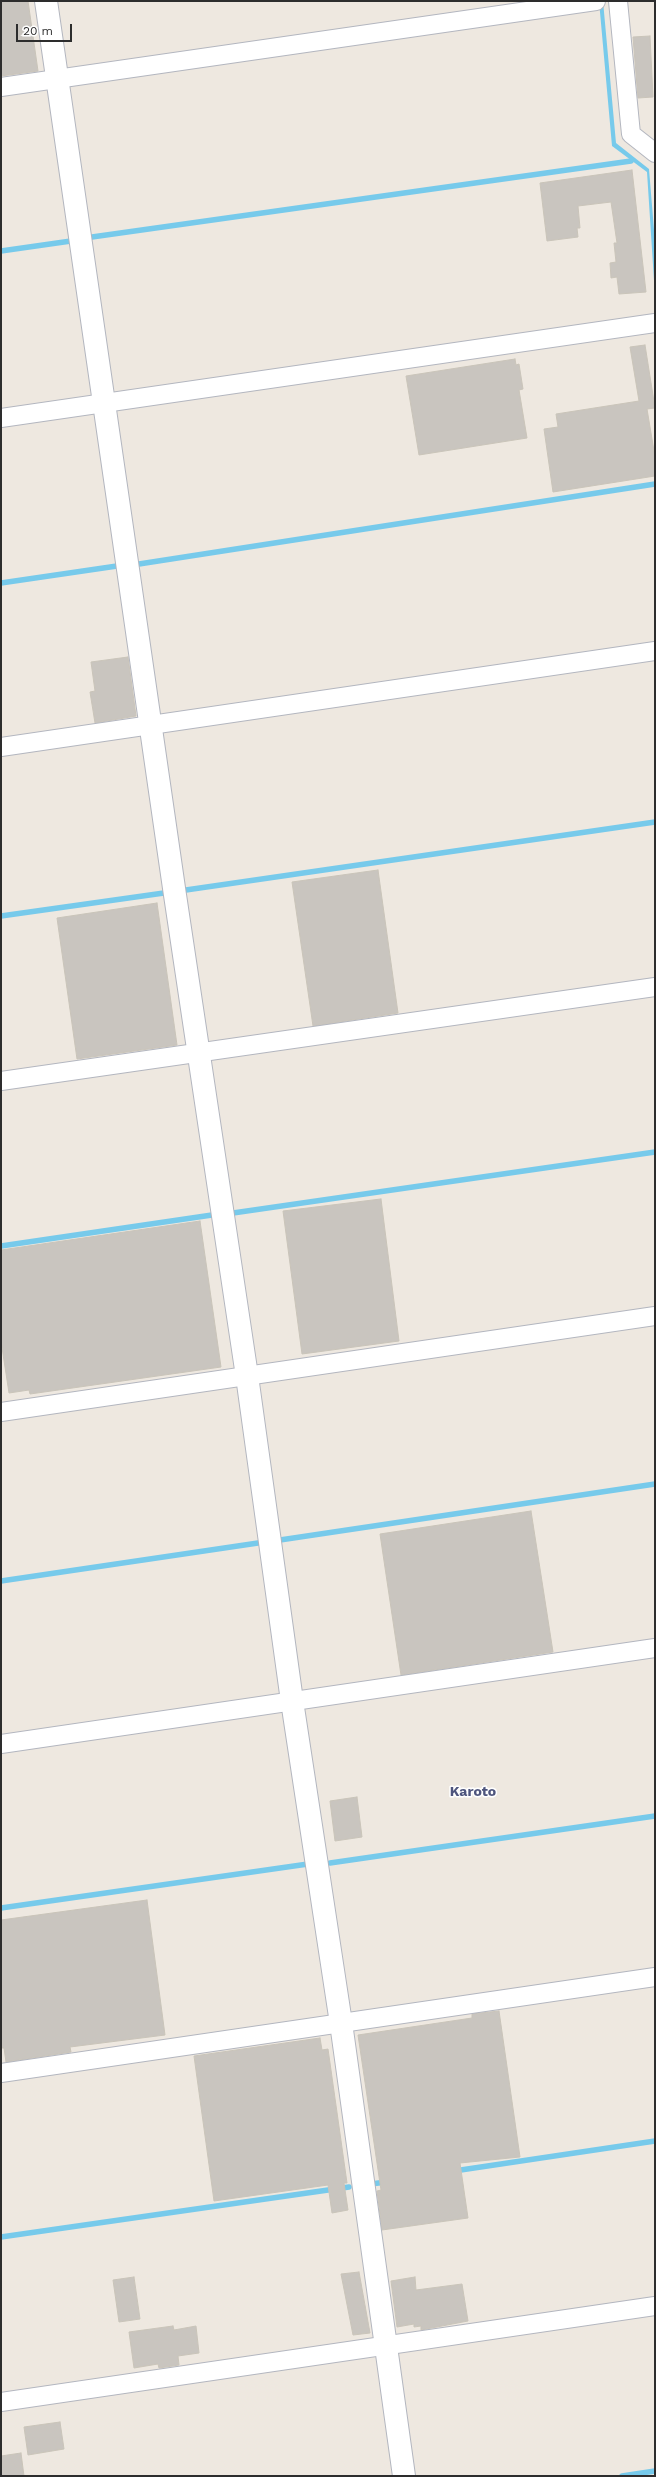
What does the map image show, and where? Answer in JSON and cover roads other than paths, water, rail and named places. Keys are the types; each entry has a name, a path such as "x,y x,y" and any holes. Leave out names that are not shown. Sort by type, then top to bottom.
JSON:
{"street":[{"path":"46,1 198,1052 248,1376 292,1701 341,2023 384,2345 404,2476"},
{"path":"1,88 594,1"},
{"path":"618,1 631,134 655,153"},
{"path":"1,418 654,323"},
{"path":"1,747 655,651"},
{"path":"1,1081 655,987"},
{"path":"1,1412 655,1316"},
{"path":"1,1744 655,1648"},
{"path":"1,2073 655,1977"},
{"path":"1,2402 655,2306"}],"water":[{"path":"599,1 603,1 616,143 649,169 655,242 655,296 647,172 612,146"}],"waterway":[{"path":"92,237 631,161"},
{"path":"1,251 71,241"},
{"path":"139,564 655,484"},
{"path":"1,583 117,566"},
{"path":"179,891 655,822"},
{"path":"1,916 171,892"},
{"path":"233,1213 655,1152"},
{"path":"1,1246 212,1215"},
{"path":"280,1540 655,1484"},
{"path":"1,1581 258,1543"},
{"path":"330,1863 655,1816"},
{"path":"1,1908 308,1864"},
{"path":"454,2171 655,2141"},
{"path":"371,2184 386,2182"},
{"path":"1,2237 349,2187"},
{"path":"622,2476 655,2471"}],"district":[{"name":"Karoto","path":"473,1792"}]}
